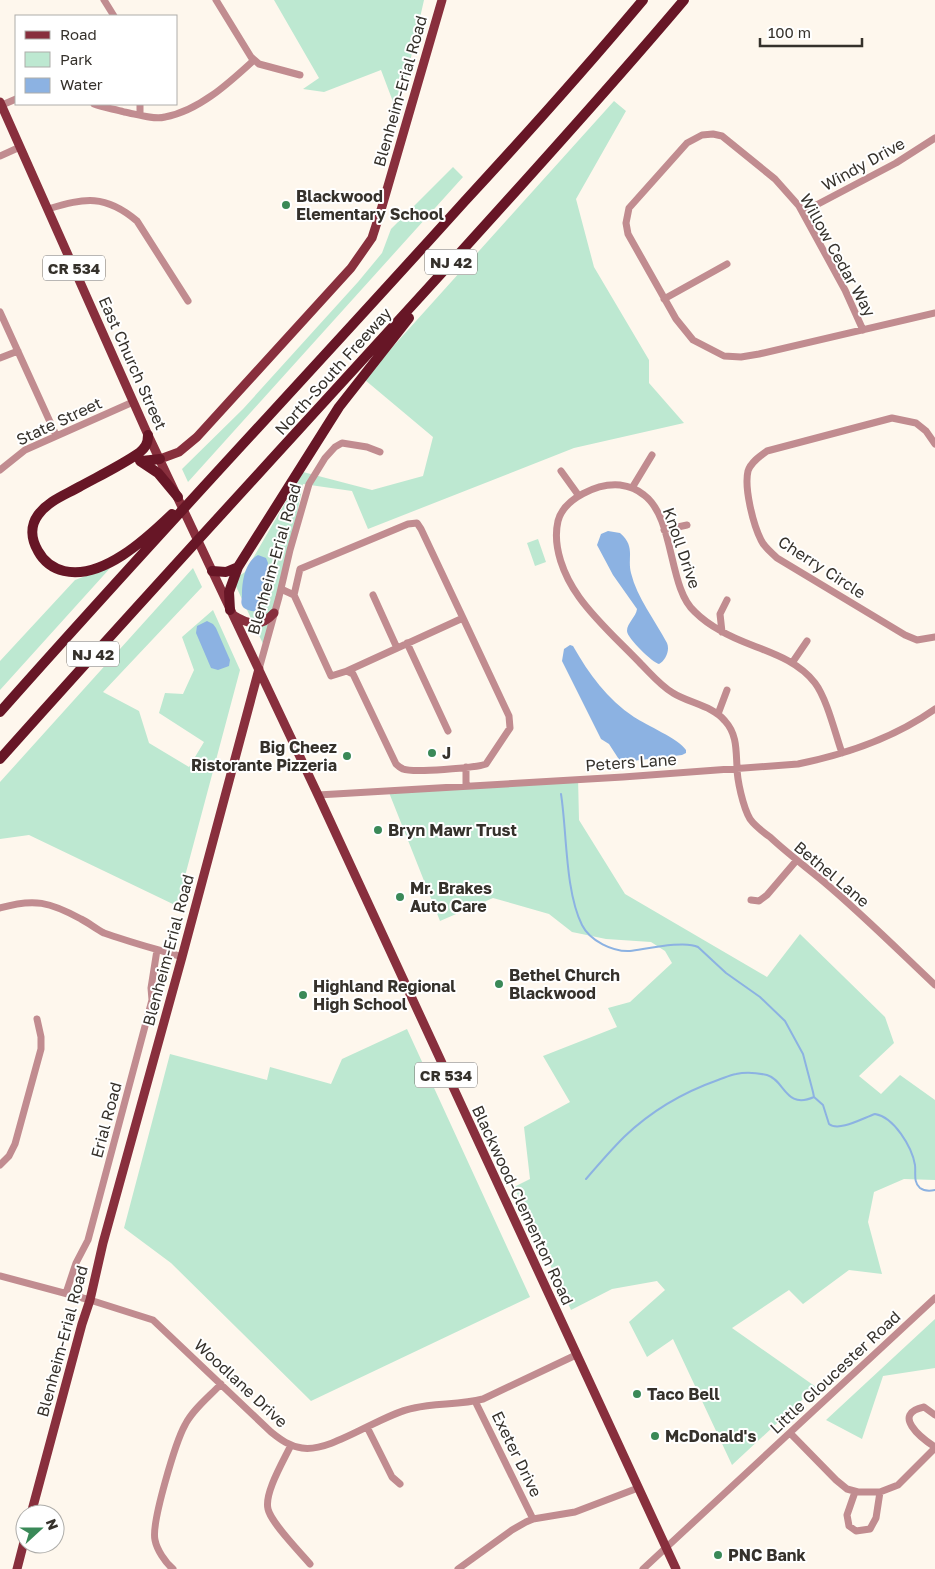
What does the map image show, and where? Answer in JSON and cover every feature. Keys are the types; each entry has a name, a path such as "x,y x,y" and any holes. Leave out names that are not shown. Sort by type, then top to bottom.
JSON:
{"highway":[{"name":"North-South Freeway","path":"172,518 193,495 208,484 580,74 643,0"},
{"name":"North-South Freeway","path":"0,760 110,636 591,109 684,0"},
{"path":"232,613 229,592 238,567 339,407 470,241"},
{"path":"148,435 148,442 144,448 124,462 58,498 46,507 38,515 32,529 33,539 40,556 47,564 57,569 73,572 91,570 103,566 127,552 172,518"},
{"path":"124,462 160,459"},
{"path":"140,461 158,473 178,497"},
{"name":"NJ 42","path":"0,712 172,518"},
{"path":"212,571 226,572 238,567"}],"main road":[{"name":"Blenheim-Erial Road","path":"160,459 179,452 197,437 351,268 367,247 381,210 442,0"},
{"name":"East Church Street","path":"1,104 133,402 192,527"},
{"name":"Blackwood-Clementon Road","path":"192,527 676,1569"},
{"path":"232,613 246,623 255,624 266,620 274,614"},
{"name":"Blenheim-Erial Road","path":"34,1504 90,1300 102,1243 182,957 259,669"},
{"path":"17,1569 21,1554"}],"street":[{"path":"104,0 113,15"},
{"path":"216,0 254,60 259,64 300,75"},
{"path":"98,105 140,115 164,118 183,112 209,98 230,83 254,60"},
{"path":"1,104 15,99"},
{"path":"140,105 140,115"},
{"name":"Willow Cedar Way","path":"863,330 845,290 803,212 775,179 722,136 713,134 702,135 687,143 629,208 626,224 628,234 676,320 693,340 724,356 741,357 759,354 863,330 935,313"},
{"name":"Windy Drive","path":"803,212 896,163 935,138"},
{"path":"0,156 20,147"},
{"path":"48,210 71,202 89,200 102,201 126,212 137,221 188,301"},
{"path":"664,299 727,264"},
{"path":"0,312 56,435"},
{"path":"0,358 18,351"},
{"name":"State Street","path":"0,470 25,450 133,402"},
{"name":"Cherry Circle","path":"935,444 926,431 916,423 892,418 767,451 755,460 748,469 748,497 755,526 761,542 776,558 905,635 917,640 935,637"},
{"name":"Blenheim-Erial Road","path":"259,669 309,484 325,458 335,447 346,442 380,452"},
{"path":"652,455 632,488 620,485 606,486 579,496 566,507 559,518 556,536 564,571 579,597 606,629 672,692 718,714 726,721 735,740 737,752 736,768"},
{"path":"561,471 579,496"},
{"name":"Knoll Drive","path":"632,488 645,495 654,505 664,530 681,588 686,601 693,611 722,632 800,668 817,685 842,753"},
{"path":"287,565 300,568 408,524 416,523 421,529 509,716 510,728 486,764 466,767 402,769 396,764 353,674 347,671"},
{"path":"664,530 687,525"},
{"path":"300,568 294,595 331,676 347,671 463,618"},
{"path":"281,589 294,595"},
{"path":"373,595 397,648"},
{"path":"722,632 720,614 727,600"},
{"path":"792,663 806,641"},
{"path":"407,643 448,731"},
{"path":"718,714 727,690"},
{"name":"Peters Lane","path":"318,795 798,764 842,753 892,734 935,709"},
{"path":"466,767 466,786"},
{"name":"Bethel Lane","path":"736,768 745,806 751,819 796,861 837,894 935,985"},
{"path":"751,900 759,902 767,896 796,861"},
{"path":"0,908 28,902 44,903 81,919 102,932 182,957"},
{"name":"Erial Road","path":"66,1293 76,1263 88,1240 152,1000 151,988 157,950"},
{"path":"0,1165 15,1144 41,1049 41,1037 37,1019"},
{"name":"Woodlane Drive","path":"0,1276 66,1293 153,1320 271,1432 285,1443 311,1448 328,1444 395,1414 414,1408 483,1399 576,1355"},
{"name":"Little Gloucester Road","path":"643,1569 935,1298"},
{"path":"173,1569 159,1551 155,1541 156,1517 179,1438 185,1424 221,1384"},
{"name":"Exeter Drive","path":"475,1401 534,1519"},
{"path":"790,1433 847,1489 855,1492 880,1492 898,1485 935,1448 925,1441 912,1427 909,1419 910,1414 924,1407 935,1415"},
{"path":"367,1427 392,1477 400,1484"},
{"path":"291,1445 268,1496 268,1510 274,1522 310,1564"},
{"path":"458,1569 512,1530 534,1519 575,1512 638,1488"},
{"path":"855,1492 846,1515 848,1526 856,1531 870,1529 876,1518 880,1492"}],"green space":[{"path":"274,0 424,0 398,115 381,70 324,92 303,89 319,78"},
{"path":"614,101 626,111 576,199 594,267 649,360 649,383 684,423 574,448 368,529 352,491 303,484 290,550 265,648 233,580 245,572 303,472 372,490 423,476 433,437 365,380 362,381"},
{"path":"453,167 463,177 188,482 182,469 243,409 358,282 382,253 391,229"},
{"path":"538,539 546,562 535,566 527,543"},
{"path":"112,566 0,690 0,661 75,580"},
{"path":"193,568 202,587 103,692 139,711 149,743 189,767 204,742 159,713 165,693 183,694 194,670 182,637 213,610 240,670 177,906 29,835 0,839 0,782"},
{"path":"578,777 579,820 625,894 767,977 800,934 885,1017 894,1043 859,1076 881,1094 900,1075 935,1100 935,1180 904,1179 874,1192 868,1222 882,1274 849,1270 803,1304 789,1290 732,1328 816,1387 732,1465 673,1339 647,1357 629,1322 665,1290 657,1281 612,1289 571,1310 514,1187 530,1179 524,1127 570,1102 543,1056 617,1027 608,1008 630,1002 672,963 665,951 651,942 606,939 572,932 549,914 493,898 440,921 388,790"},
{"path":"407,1029 530,1297 311,1401 171,1263 124,1228 170,1054 267,1080 270,1067 331,1084 342,1059"},
{"path":"935,1319 935,1368 883,1376 862,1439 826,1420"}],"water":[{"path":"608,531 620,533 628,543 630,567 634,582 642,600 667,643 667,655 659,664 641,650 628,634 627,628 637,609 613,575 597,545 601,534"},
{"path":"258,555 266,558 268,563 260,607 257,611 254,611 243,607 241,602 247,567"},
{"path":"207,621 216,628 230,660 229,666 218,670 211,668 196,633 197,626"},
{"path":"570,645 573,646 599,685 615,702 634,717 677,741 686,750 686,753 682,755 620,761 609,744 601,739 562,661 564,649"}],"waterway":[{"path":"561,794 572,896 582,925 590,936 609,947 623,951 684,944 698,947 726,973 760,997 785,1021 803,1054 814,1097 823,1105 829,1124 839,1126 851,1124 875,1114 882,1116 895,1127 906,1142 915,1165 918,1186 929,1191 935,1190"},
{"path":"586,1179 609,1152 645,1119 680,1096 729,1076 740,1073 767,1075 778,1082 786,1093 797,1100 814,1097"}],"place":[{"name":"Blackwood Elementary School","path":"286,205"},
{"name":"J","path":"432,753"},
{"name":"Big Cheez Ristorante Pizzeria","path":"347,756"},
{"name":"Bryn Mawr Trust","path":"378,830"},
{"name":"Mr. Brakes Auto Care","path":"400,897"},
{"name":"Bethel Church Blackwood","path":"499,984"},
{"name":"Highland Regional High School","path":"303,995"},
{"name":"Taco Bell","path":"637,1394"},
{"name":"McDonald's","path":"655,1436"},
{"name":"PNC Bank","path":"718,1555"}]}
